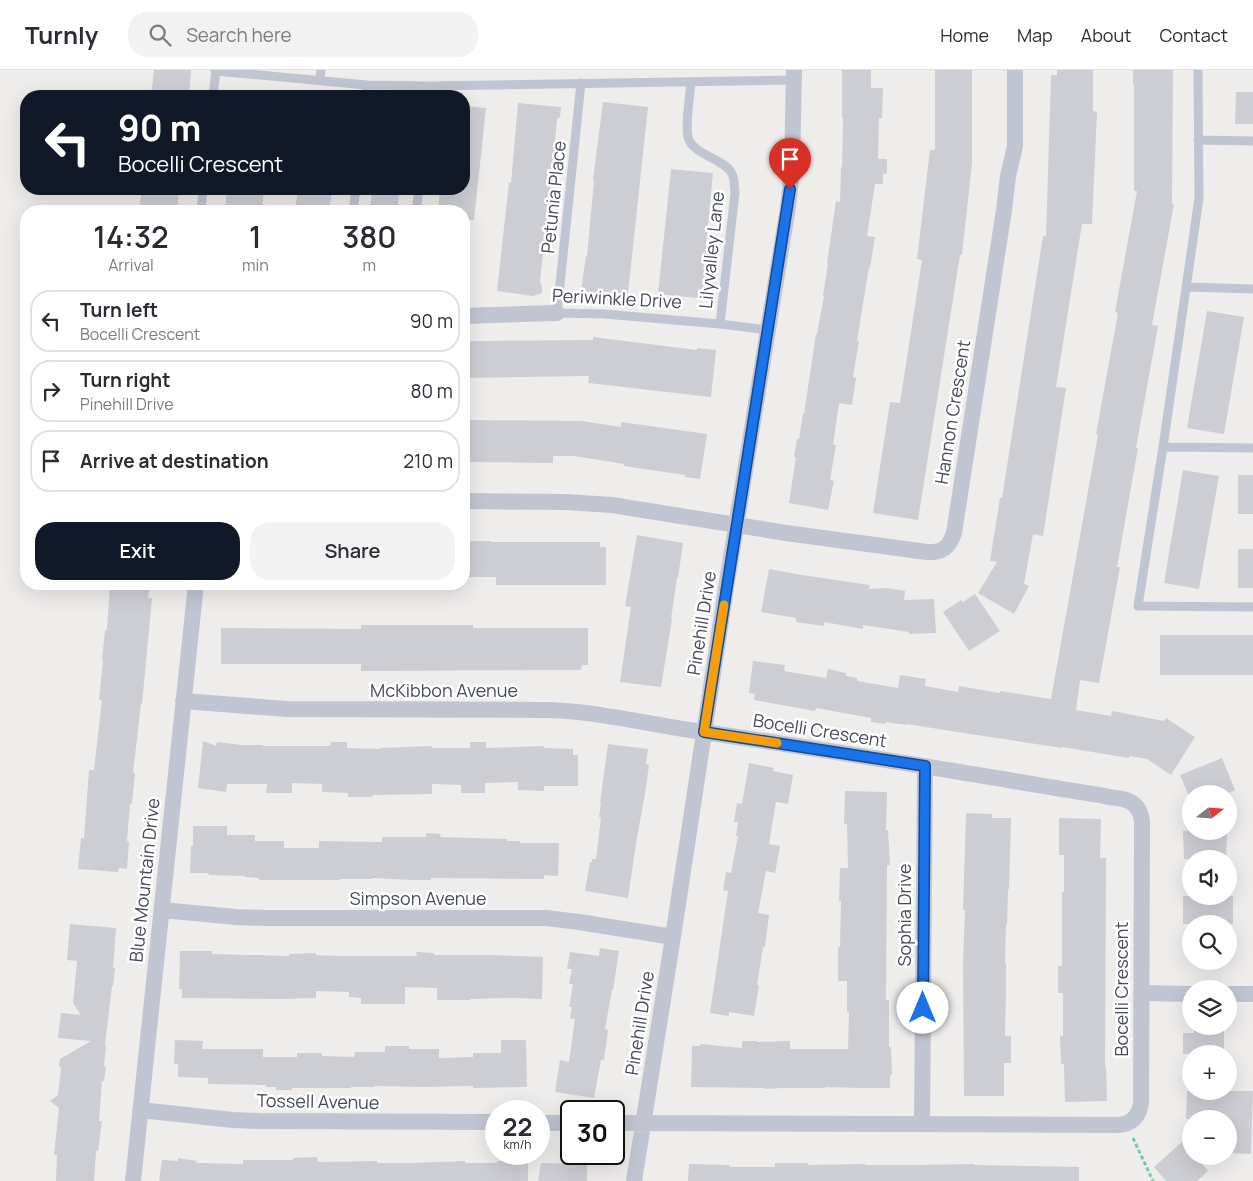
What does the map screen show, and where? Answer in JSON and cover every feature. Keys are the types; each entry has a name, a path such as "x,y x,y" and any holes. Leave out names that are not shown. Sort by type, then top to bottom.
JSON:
{"street":[{"name":"Hannon Crescent","path":"736,525 927,552 941,550 951,542 954,533 1008,176 1015,146 1015,70"},
{"name":"Pinehill Drive","path":"634,1181 792,171 794,75"},
{"name":"Periwinkle Drive","path":"470,316 557,314"},
{"path":"470,502 566,502 612,506 736,525"},
{"name":"Blue Mountain Drive","path":"133,1181 195,590"},
{"name":"McKibbon Avenue","path":"183,701 287,709 570,711 704,732"},
{"name":"Bocelli Crescent","path":"704,732 925,766 1130,801 1141,814 1142,822 1140,1107 1135,1118 1126,1124"},
{"name":"Sophia Drive","path":"922,1124 925,766"},
{"name":"Simpson Avenue","path":"162,910 266,918 546,918 673,937"},
{"path":"1141,993 1182,994"},
{"path":"1237,994 1253,994"},
{"name":"Tossell Avenue","path":"140,1110 258,1121 485,1122"},
{"path":"625,1123 1126,1124"}],"lane":[{"path":"214,90 216,70 367,85 429,86 691,82 794,75"},
{"path":"320,80 321,70"},
{"path":"1198,70 1199,198 1138,606 1253,608"},
{"name":"Lilyvalley Lane","path":"691,82 687,126 688,138 695,148 728,168 734,180 735,193 720,324"},
{"name":"Petunia Place","path":"557,314 581,83"},
{"path":"367,85 367,90"},
{"path":"429,86 429,90"},
{"path":"1198,140 1253,141"},
{"path":"1186,287 1253,289"},
{"name":"Periwinkle Drive","path":"557,314 604,314 768,330"},
{"path":"1163,447 1253,448"}],"path":[{"path":"1126,1124 1153,1181"}],"building":[{"path":"154,70 191,70 189,90 152,90"},
{"path":"842,70 871,70 871,88 883,88 882,118 879,118 878,159 887,159 887,174 883,174 883,184 875,184 867,236 875,237 857,341 859,341 853,377 856,378 852,405 839,403 833,445 836,445 830,480 834,481 828,510 789,503 797,439 799,439 804,414 816,334 824,296 836,201 840,202 843,118"},
{"path":"935,70 972,70 972,163 962,255 960,255 918,520 873,513 890,402 900,403 922,260 917,259 930,150 935,150"},
{"path":"1057,70 1093,70 1093,111 1097,112 1092,224 1082,224 1056,387 1066,388 1043,536 1033,534 1024,584 1029,586 1014,614 978,593 997,562 990,561 1000,498 1002,498 1043,236 1046,236 1051,75 1057,75"},
{"path":"1133,70 1173,70 1172,204 1174,204 1152,325 1158,326 1136,448 1138,448 1117,567 1120,567 1099,683 1080,680 1076,710 1111,716 1112,711 1164,721 1166,718 1195,737 1171,775 1147,759 1130,756 1129,758 907,724 871,722 871,718 816,708 815,711 754,700 755,694 749,693 753,661 785,665 784,671 826,678 828,669 846,673 846,676 857,678 857,681 898,688 900,675 926,679 925,686 958,692 959,686 1051,699 1098,435 1096,434 1118,313 1115,312 1137,191 1134,191"},
{"path":"1236,92 1253,92 1253,124 1235,124"},
{"path":"603,102 648,107 627,303 580,298 587,256 593,180"},
{"path":"518,103 561,107 560,117 557,119 553,154 540,282 542,293 533,296 497,291 509,182 511,183"},
{"path":"470,107 486,108 474,220 470,220 470,205 439,205 439,195 470,195"},
{"path":"671,169 713,173 706,246 708,246 706,262 708,262 702,295 697,298 658,294"},
{"path":"141,195 178,195 178,205 140,205"},
{"path":"226,195 263,195 263,205 226,205"},
{"path":"297,195 331,195 330,205 296,205"},
{"path":"372,195 399,195 398,205 371,205"},
{"path":"1207,311 1244,317 1224,434 1187,428"},
{"path":"593,337 697,350 697,348 716,350 711,397 588,383 589,376 470,378 470,341 593,340"},
{"path":"470,420 582,421 621,427 621,422 707,434 700,479 574,456 553,456 553,463 470,462"},
{"path":"1183,470 1219,476 1199,589 1164,583"},
{"path":"1238,475 1253,475 1253,514 1238,514"},
{"path":"637,535 683,543 661,687 620,682 631,607 625,606"},
{"path":"470,541 600,542 600,547 606,547 606,585 496,585 496,577 470,577"},
{"path":"1238,549 1253,549 1253,588 1238,588"},
{"path":"769,569 870,585 869,589 887,588 905,591 904,600 934,599 936,633 909,634 909,632 863,625 863,629 824,622 824,626 796,622 796,618 761,612"},
{"path":"110,590 149,590 148,598 152,598 133,773 135,773 132,804 130,804 127,869 119,868 118,872 78,869 81,838 84,838 89,770 94,770 102,700 99,700 102,661 105,630 107,630"},
{"path":"975,594 1000,631 969,651 943,612 961,600 963,602"},
{"path":"361,625 473,625 473,628 588,628 588,665 582,665 581,670 361,671 361,664 221,664 221,628 361,629"},
{"path":"1160,635 1253,635 1253,675 1160,675"},
{"path":"203,741 216,746 217,742 263,746 330,746 331,742 347,742 347,748 380,749 432,746 432,748 470,748 470,742 486,742 486,748 544,746 544,748 573,749 573,755 578,755 578,786 544,786 544,791 518,790 518,782 485,783 485,793 461,793 461,785 432,784 432,794 348,797 348,793 322,792 322,784 292,783 292,793 266,793 267,784 227,784 226,792 198,788"},
{"path":"608,744 648,749 646,764 649,765 628,898 585,891 590,862 592,862 592,859 596,859 601,817 599,817 600,803"},
{"path":"1222,758 1233,785 1184,785 1180,775"},
{"path":"749,763 774,768 773,771 793,775 788,804 776,802 769,844 780,846 775,873 766,871 758,913 769,915 757,985 759,985 754,1016 729,1012 729,1016 710,1013 728,891 723,890 726,872 731,873 738,836 736,836 738,822 734,822 737,803 742,804"},
{"path":"845,791 887,792 886,830 888,830 890,865 887,865 886,1000 889,1000 889,1047 891,1047 892,1075 890,1075 890,1088 825,1087 765,1089 691,1087 692,1046 700,1046 700,1044 742,1048 742,1041 790,1041 790,1049 848,1049 849,1012 847,1012 847,981 838,981 841,901 839,901 840,868 848,868 847,824 844,824"},
{"path":"966,813 992,814 992,818 1011,818 1006,925 1005,1036 1011,1036 1011,1063 1004,1063 1004,1096 964,1096 963,963 965,910 963,910"},
{"path":"1059,818 1101,819 1100,858 1106,858 1105,1067 1107,1101 1065,1102 1064,1064 1061,1064 1060,1036 1063,1036 1063,993 1058,993 1058,966 1062,966 1062,892 1064,892 1064,855 1059,855"},
{"path":"193,826 227,826 227,835 255,835 255,841 284,841 284,848 319,848 319,841 382,842 382,837 426,837 426,833 441,834 440,837 507,839 507,841 520,841 520,843 559,843 558,876 544,875 544,879 431,878 431,880 413,880 372,878 259,880 259,878 245,876 190,873"},
{"path":"1183,840 1227,840 1226,850 1184,850"},
{"path":"1183,905 1233,905 1233,915 1183,915"},
{"path":"70,924 116,928 113,968 115,968 105,1045 104,1066 106,1067 104,1081 102,1081 99,1121 102,1121 98,1151 96,1151 94,1181 56,1181 57,1155 54,1155 59,1108 50,1101 58,1095 60,1059 91,1041 58,1038 61,1013 81,1015 73,1003 77,961 67,960"},
{"path":"600,948 619,951 605,1029 608,1030 604,1060 601,1060 594,1098 555,1092 560,1060 569,1062 575,1019 570,1018 572,1007 569,1007 573,984 569,984 572,969 567,969 570,952 599,956"},
{"path":"180,951 212,951 212,954 289,956 289,954 316,953 316,955 339,956 417,956 416,952 434,953 434,955 543,957 542,999 437,1000 437,988 405,987 405,1004 361,1004 361,998 349,997 349,992 316,991 316,998 182,998 182,989 179,989"},
{"path":"1183,1035 1224,1035 1224,1045 1183,1045"},
{"path":"175,1040 203,1041 202,1049 263,1049 263,1057 297,1057 297,1053 322,1053 322,1056 354,1057 355,1052 385,1052 385,1046 409,1046 409,1049 439,1049 439,1058 473,1057 473,1053 501,1053 501,1040 526,1040 527,1087 374,1086 276,1090 276,1087 266,1087 266,1085 208,1084 208,1078 178,1077 178,1064 174,1064"},
{"path":"1237,1091 1253,1091 1251,1154 1237,1153 1237,1110 1186,1110 1187,1100 1237,1100"},
{"path":"1182,1142 1182,1165 1203,1165 1208,1171 1197,1181 1166,1181 1154,1167"},
{"path":"317,1157 318,1162 377,1161 377,1163 410,1163 465,1161 465,1163 485,1163 485,1165 528,1165 528,1181 159,1181 162,1160 178,1161 178,1158 197,1161 196,1163 243,1164 243,1160 293,1160 293,1158"},
{"path":"550,1163 587,1165 587,1181 538,1181 541,1165 550,1165"},
{"path":"775,1163 808,1163 808,1165 974,1164 1079,1167 1079,1181 688,1181 689,1164 729,1165 730,1167 775,1167"}],"slow traffic":[{"path":"724,605 704,732 777,743"}],"route":[{"path":"790,189 704,732 925,766 923,1008"}]}
